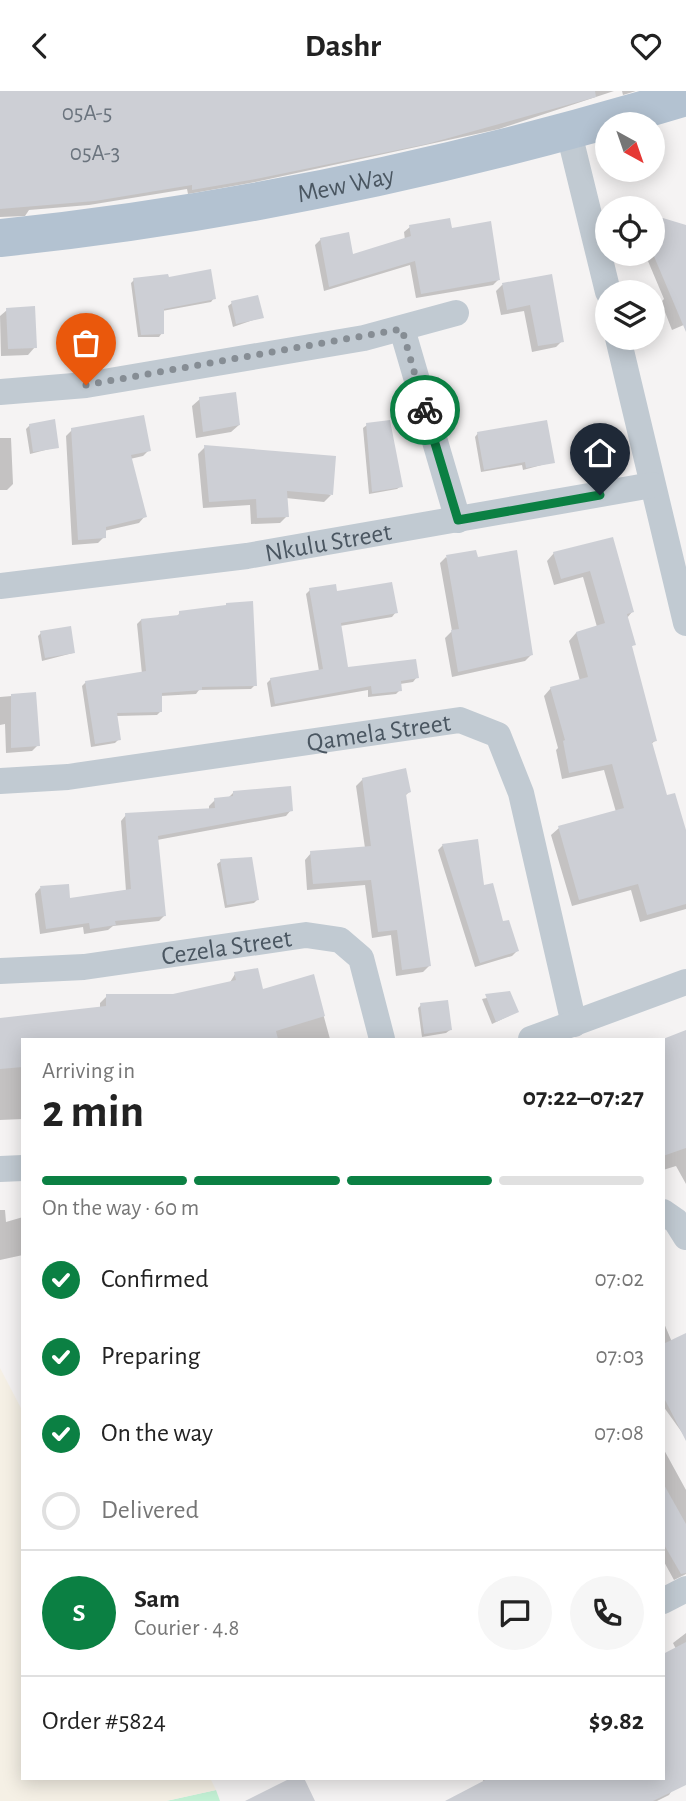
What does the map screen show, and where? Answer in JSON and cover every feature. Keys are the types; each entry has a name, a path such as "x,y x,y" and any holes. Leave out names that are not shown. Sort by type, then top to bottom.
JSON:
{"main road":[{"name":"Mew Way","path":"0,238 207,212 373,180 569,133 686,97"}],"street":[{"path":"569,133 605,280"},
{"path":"0,392 86,385 402,329 457,313"},
{"path":"402,329 458,520"},
{"path":"621,350 686,623"},
{"name":"Nkulu Street","path":"0,586 247,556 652,485"},
{"name":"Qamela Street","path":"0,781 68,778 460,720 498,735 521,793 574,1024"},
{"name":"Cezela Street","path":"0,971 84,967 306,935 340,940 361,958 382,1038"},
{"path":"534,1038 686,982"},
{"path":"0,1169 21,1168"},
{"path":"665,1213 676,1221 686,1237"}],"green space":[{"path":"216,1790 220,1801 166,1801"}],"sand":[{"path":"0,1368 21,1408 21,1780 211,1780 216,1790 166,1801 0,1801"}],"building":[{"path":"0,91 595,91 596,97 427,144 256,179 192,190 192,185 95,201 0,209"},
{"path":"450,218 452,228 491,221 500,280 421,294 415,261 329,287 320,238 349,232 353,254 411,236 409,225"},
{"path":"665,219 686,225 686,332 658,266 665,266"},
{"path":"211,269 216,299 164,309 164,334 141,335 133,278 168,274 169,277"},
{"path":"552,274 564,342 538,346 530,305 507,310 502,283"},
{"path":"258,295 264,318 236,324 231,301"},
{"path":"35,306 37,348 8,349 6,308"},
{"path":"236,392 240,425 203,432 199,397"},
{"path":"144,415 151,451 131,455 147,517 106,527 106,538 78,540 71,428"},
{"path":"55,419 59,448 33,452 29,424"},
{"path":"390,420 403,487 372,492 366,423"},
{"path":"547,420 555,463 526,468 525,462 484,470 477,432"},
{"path":"204,445 336,456 333,495 287,491 289,517 257,518 256,499 209,502"},
{"path":"613,537 634,612 627,614 636,645 632,646 657,741 652,742 667,795 675,793 686,830 686,904 647,915 638,884 579,900 558,826 624,808 612,764 569,773 563,741 565,740 550,687 588,677 576,632 605,623 590,571 561,579 553,552"},
{"path":"476,550 478,557 517,550 533,655 458,672 451,630 459,629 446,555"},
{"path":"392,582 398,613 341,623 348,667 416,659 419,678 401,681 402,691 372,694 371,686 275,704 270,678 323,669 309,588 336,584 337,591"},
{"path":"253,601 257,686 202,687 202,690 162,693 162,712 117,713 121,740 95,744 85,681 146,671 141,619 179,615 179,611 226,603"},
{"path":"71,626 75,653 45,658 40,631"},
{"path":"36,692 40,746 11,748 11,694"},
{"path":"406,768 411,792 406,794 431,966 402,970 397,930 378,932 371,880 313,884 310,851 371,846 362,778"},
{"path":"291,786 293,811 158,836 166,916 115,921 116,925 90,929 89,923 46,929 40,886 69,884 70,898 131,889 125,813 215,808 214,798 233,796 233,791"},
{"path":"478,839 484,885 493,883 503,921 509,920 519,951 480,963 442,844"},
{"path":"252,857 259,900 227,905 220,859"},
{"path":"258,968 263,989 314,974 325,1016 276,1031 278,1038 21,1038 21,1067 0,1069 0,1018 106,1006 106,994 173,994 236,980 234,972"},
{"path":"510,991 519,1012 496,1022 485,994"},
{"path":"448,1000 452,1030 424,1034 420,1003"},
{"path":"686,1030 686,1148 665,1155 665,1038"},
{"path":"686,1333 686,1441 665,1400 665,1343"},
{"path":"665,1487 686,1524 686,1573 681,1574 665,1546"},
{"path":"686,1642 686,1785 653,1801 445,1801 485,1780 665,1780 665,1653"},
{"path":"287,1780 305,1780 315,1801 245,1801"}],"way so far":[{"path":"86,385 364,338 402,329 425,410"}],"route":[{"path":"425,410 458,520 600,495"}]}
